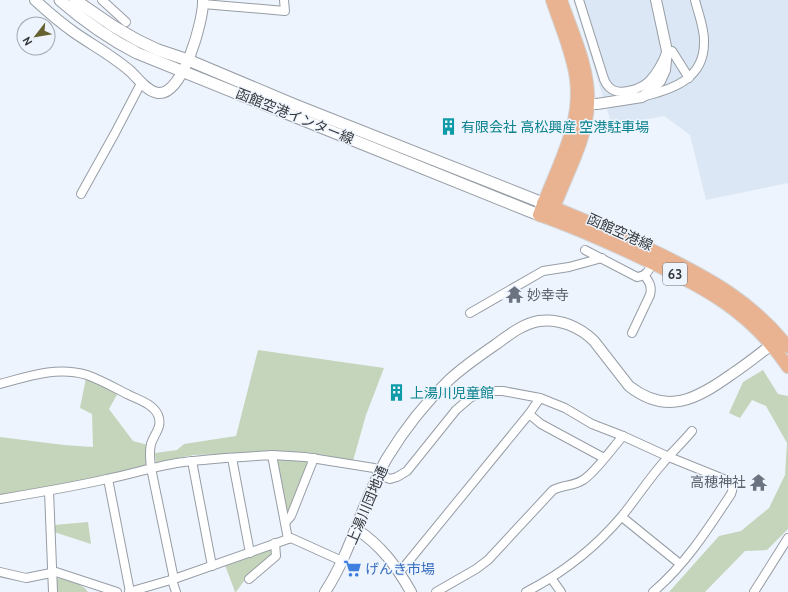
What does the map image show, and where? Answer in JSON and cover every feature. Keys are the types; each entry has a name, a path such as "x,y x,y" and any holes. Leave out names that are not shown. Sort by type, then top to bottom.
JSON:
{"main road":[{"name":"函館空港インター線","path":"60,0 91,26 137,53 546,211"},
{"name":"函館空港インター線","path":"75,0 137,40 158,50 188,60 546,211"},
{"path":"546,211 577,151 585,125 583,103 577,88 574,65 552,0"},
{"path":"561,0 583,64 587,86 583,103"},
{"name":"函館空港線","path":"546,211 637,243 654,258 688,268 735,295 751,308 780,343 788,367"}],"street":[{"path":"35,0 76,33 116,59 134,74 147,88 152,91 163,93 170,89 183,71 188,60 201,21 203,2 285,11 284,0"},
{"path":"102,0 126,22"},
{"path":"579,0 603,76 606,83 612,90 621,92 647,83 658,70 668,51"},
{"path":"642,96 655,87 663,77 667,61 668,51 656,0"},
{"path":"583,103 609,103 672,89 689,78 702,59 704,47 704,36 695,0"},
{"path":"668,51 672,52 689,78"},
{"path":"81,194 139,87"},
{"path":"585,250 637,277 645,276"},
{"path":"470,313 543,270 569,267 602,258"},
{"path":"645,276 654,258"},
{"path":"632,333 652,289 645,276"},
{"name":"上湯川団地通","path":"324,592 342,562 369,493 380,472 405,432 449,380 515,331 534,322 547,320 570,325 582,330 594,341 628,386 648,397 661,401 682,401 702,394 780,343"},
{"path":"0,384 48,371 74,373 97,379 148,404 155,411 159,420 158,430 151,443 151,468 176,592"},
{"path":"0,499 108,479 151,468 192,461 232,458 272,456 314,458 374,468 385,478 390,479 405,473 464,402 479,393 497,390 540,398 565,408 592,424 726,480 732,484 733,489 731,494 703,536 680,564 653,592"},
{"path":"399,572 529,414 540,398"},
{"path":"529,414 541,424 604,458"},
{"path":"526,592 552,578 585,554 602,539 622,517 663,462 692,432"},
{"path":"436,592 482,565 553,490 562,486 583,481 590,475 623,436"},
{"path":"272,456 288,539"},
{"path":"232,458 250,552"},
{"path":"285,522 291,516 314,458"},
{"path":"192,461 212,566"},
{"path":"108,479 129,592 173,579 291,538 342,562"},
{"path":"49,491 53,592"},
{"path":"622,517 680,564"},
{"path":"356,529 370,538 381,549 399,572 411,592"},
{"path":"754,592 788,538"},
{"path":"249,579 276,556 275,544"},
{"path":"0,572 26,578 56,572 116,592"},
{"path":"552,578 561,592"}],"shaded area":[{"path":"573,0 788,0 788,183 706,200 690,135 664,116 612,126"}],"green space":[{"path":"258,350 384,368 366,415 353,461 307,452 274,452 194,455 156,462 155,453 177,450 184,444 236,436"},
{"path":"763,370 778,394 788,396 788,529 767,550 745,551 705,592 669,592 719,536 741,531 769,508 785,475 787,443 766,406 752,400 740,418 729,413 743,382"},
{"path":"86,378 118,393 109,409 133,441 148,445 147,463 145,467 108,476 0,496 0,437 93,447 92,414 80,408"},
{"path":"276,459 309,461 289,513 286,513"},
{"path":"88,522 91,544 54,532 54,525"},
{"path":"273,548 272,555 247,577 235,592 225,565"},
{"path":"56,578 78,584 88,592 57,592"}],"place":[{"name":"有限会社 高松興産 空港駐車場","path":"448,127"},
{"name":"妙幸寺","path":"514,295"},
{"name":"上湯川児童館","path":"397,393"},
{"name":"高穂神社","path":"759,482"},
{"name":"げんき市場","path":"352,569"}]}
